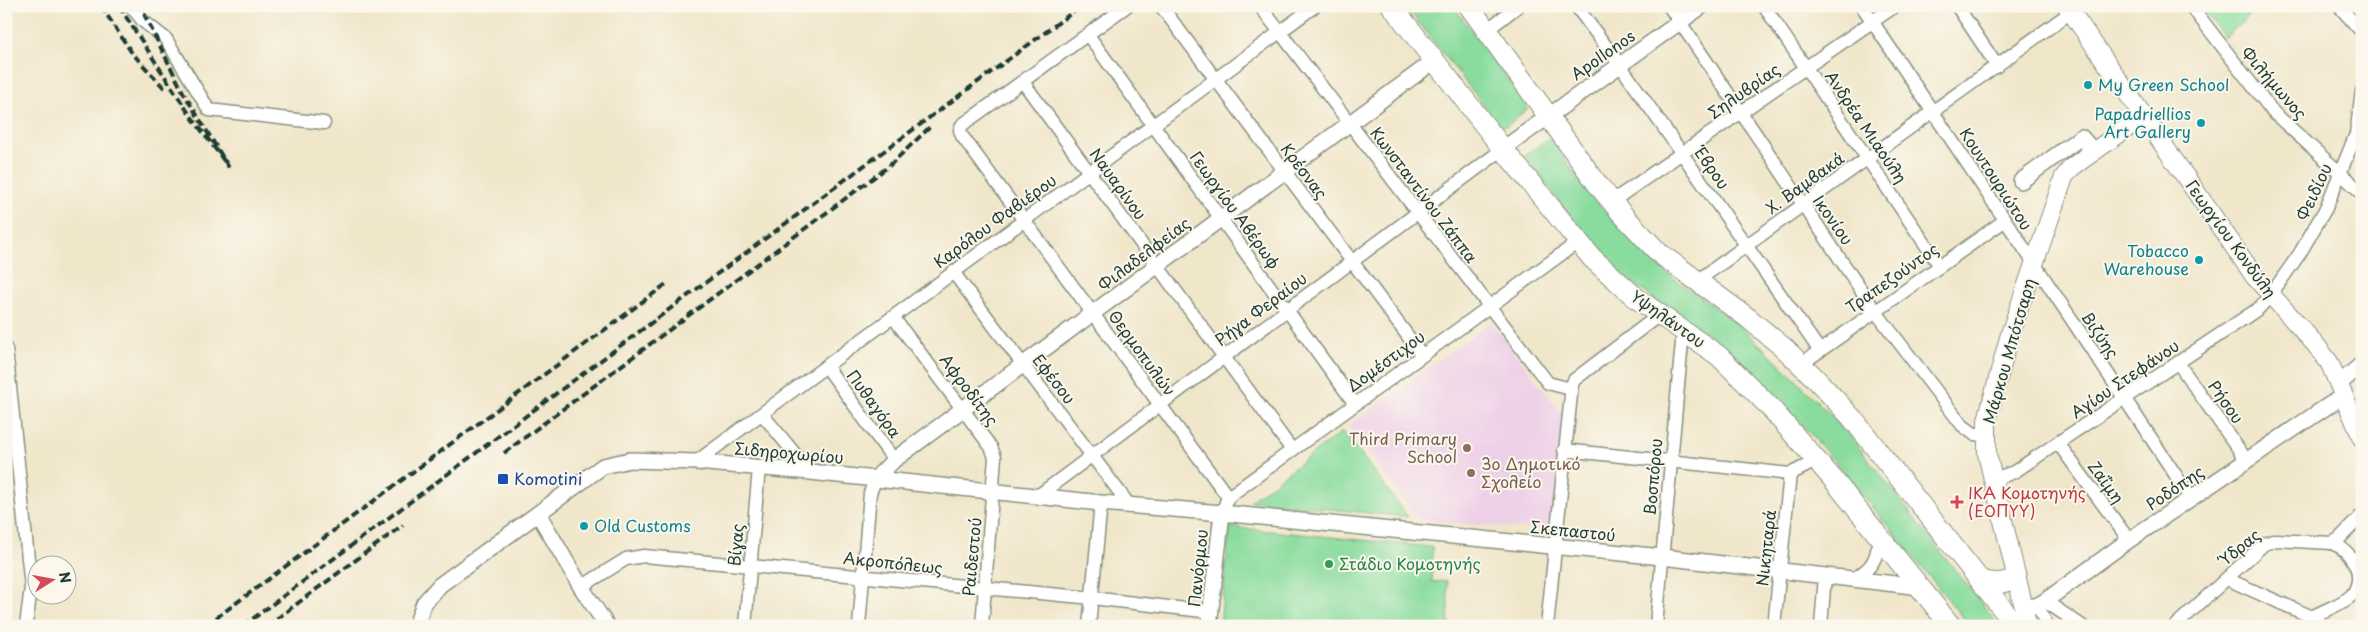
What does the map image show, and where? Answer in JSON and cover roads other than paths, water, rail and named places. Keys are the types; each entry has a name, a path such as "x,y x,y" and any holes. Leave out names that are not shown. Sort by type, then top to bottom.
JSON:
{"main road":[{"name":"Υψηλάντου","path":"1392,6 1578,242 1615,281 1730,366 1768,405 1818,460 1951,626"},
{"path":"1469,6 1611,202 1650,244 1748,318 1801,364 1852,418 1982,581 2031,610"},
{"name":"Γεωργίου Κονδύλη","path":"2069,9 2270,296 2315,344 2329,362 2362,438"},
{"name":"Μάρκου Μπότσαρη","path":"2027,626 2031,610 2016,576 1986,454 1989,414 2010,334 2064,177 2070,169 2144,116"},
{"path":"1982,581 2001,583 2010,581 2016,576"}],"street":[{"path":"131,6 143,22 166,39 209,110 324,123"},
{"path":"1023,82 1127,6"},
{"name":"Κρέσνας","path":"1161,6 1422,355"},
{"name":"Κωνσταντίνου Ζάππα","path":"1260,6 1488,307 1548,383 1571,389"},
{"name":"Καρόλου Φαβιέρου","path":"696,462 1316,6"},
{"path":"1486,30 1518,6"},
{"name":"Έβρου","path":"1576,6 1620,65 1820,351"},
{"name":"Ικονίου","path":"1669,6 1876,312 1962,425 1974,434 1986,434"},
{"name":"Apollonos","path":"1503,148 1702,6"},
{"name":"Ανδρέα Μιαούλη","path":"1764,6 1940,266"},
{"name":"Κουντουριώτου","path":"1862,6 2033,264"},
{"name":"Σηλυβρίας","path":"1611,202 1895,6"},
{"path":"1957,6 1997,66"},
{"name":"Φιλήμωνος","path":"2191,6 2273,112 2362,193"},
{"path":"2339,6 2362,32"},
{"name":"Χ. Βαμβακά","path":"1697,281 1997,66 2069,9"},
{"name":"Γεωργίου Αβέρωφ","path":"1088,34 1355,404"},
{"name":"Φιλαδελφείας","path":"876,478 894,460 1434,61"},
{"name":"Θερμοπυλών","path":"1023,82 962,125 960,130 1228,497"},
{"name":"Ναυαρίνου","path":"1023,82 1292,450"},
{"name":"Φειδίου","path":"2270,296 2318,224 2340,175 2356,134 2362,91"},
{"path":"2021,181 2081,137 2094,152"},
{"name":"Ρήγα Φεραίου","path":"1039,495 1503,148"},
{"name":"Τραπεζούντος","path":"1801,364 2004,221"},
{"name":"Δομέστιχου","path":"1228,497 1578,242"},
{"name":"Βιζύης","path":"2033,264 2191,498"},
{"name":"Εφέσου","path":"953,272 1130,506"},
{"name":"Αγίου Στεφάνου","path":"1992,480 2011,473 2058,443 2254,313 2270,296"},
{"path":"1547,626 1564,450 1571,389 1574,380 1659,315"},
{"name":"Αφροδίτης","path":"893,317 994,453 996,465 994,492"},
{"name":"Βοσπόρου","path":"1656,626 1683,330"},
{"path":"6,348 31,587 26,626"},
{"name":"Ρήσου","path":"2178,363 2247,460"},
{"name":"Ροδόπης","path":"2031,610 2129,540 2247,460 2342,390 2362,364"},
{"name":"Πυθαγόρα","path":"826,366 894,460"},
{"path":"762,414 810,472"},
{"name":"Ζαΐμη","path":"2058,443 2129,540"},
{"path":"1564,450 1790,474 1818,460"},
{"name":"Σιδηροχωρίου","path":"416,626 424,603 440,585 539,515 603,466 630,460 696,462 810,472 994,492 1039,495 1101,504 1222,513"},
{"name":"Βίγας","path":"745,626 759,468"},
{"name":"Νικηταρά","path":"1774,626 1790,474"},
{"path":"859,626 870,493 876,478"},
{"name":"Ραιδεστού","path":"982,626 994,492"},
{"path":"1222,513 1228,497"},
{"path":"1090,626 1101,504"},
{"name":"Σκεπαστού","path":"1222,513 1662,558 1921,587"},
{"name":"Πανόρμου","path":"1210,619 1222,513"},
{"path":"539,515 581,588 607,626"},
{"path":"2332,543 2339,539 2362,515"},
{"path":"1853,580 1874,564 1878,552 1879,536"},
{"name":"Ύδρας","path":"2175,626 2268,542 2280,540 2332,543"},
{"path":"2226,579 2315,621 2350,596 2358,580 2358,565 2354,559 2347,550 2332,543"},
{"name":"Ακροπόλεως","path":"581,588 622,561 635,556 750,565 1092,598 1210,619"},
{"path":"1821,626 1825,576"},
{"path":"2031,610 2047,626"},
{"path":"2031,610 2082,626"}],"railway":[{"path":"101,6 132,53 167,91"},
{"path":"119,6 188,112 228,166 183,92 140,6"},
{"path":"243,626 1081,6"},
{"path":"504,453 889,166 930,127"},
{"path":"216,618 669,282"},
{"path":"267,626 403,525"}],"place":[{"name":"My Green School","path":"2088,85"},
{"name":"Papadriellios Art Gallery","path":"2201,123"},
{"name":"Tobacco Warehouse","path":"2199,260"},
{"name":"Third Primary School","path":"1467,448"},
{"name":"3ο Δημοτικό Σχολείο","path":"1471,473"},
{"name":"Komotini","path":"503,479"},
{"name":"ΙΚΑ Κομοτηνής (ΕΟΠΥΥ)","path":"1957,502"},
{"name":"Old Customs","path":"584,526"},
{"name":"Στάδιο Κομοτηνής","path":"1329,564"}]}
